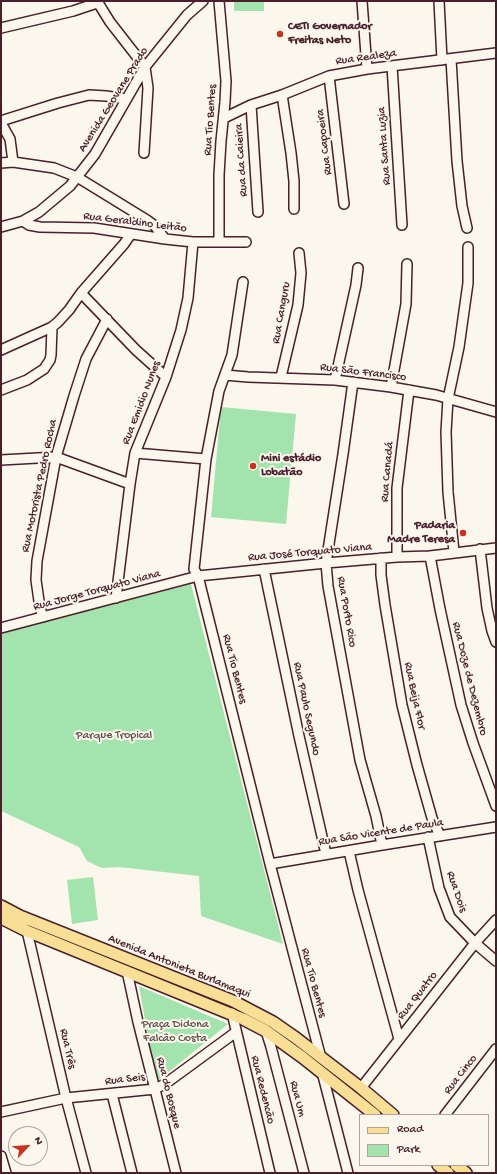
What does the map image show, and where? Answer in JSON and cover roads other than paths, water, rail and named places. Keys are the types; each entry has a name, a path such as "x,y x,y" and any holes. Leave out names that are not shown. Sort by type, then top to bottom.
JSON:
{"main road":[{"name":"Avenida Antonieta Burlamaqui","path":"1,906 20,916 233,1001 272,1022 321,1058 337,1077 374,1114"},
{"name":"Avenida Antonieta Burlamaqui","path":"1,918 27,931 232,1013 266,1031 322,1072 361,1088 391,1114"},
{"path":"197,999 201,988"},
{"path":"214,1006 218,995"},
{"path":"321,1058 322,1072"},
{"path":"439,1166 448,1173"},
{"path":"457,1166 466,1173"}],"street":[{"name":"Avenida Geovane Prado","path":"1,227 23,221 39,212 70,186 95,154 145,67 187,15 202,1"},
{"name":"Rua Tio Bentes","path":"219,1 226,81 219,175 219,241"},
{"path":"362,1 366,69"},
{"path":"439,1 447,60 462,206 467,228"},
{"path":"1,28 59,15 97,2 110,22 145,67 148,88 144,153"},
{"name":"Rua Realeza","path":"224,118 251,105 282,95 329,76 366,69 496,53"},
{"name":"Rua Santa Luzia","path":"392,66 402,225"},
{"name":"Rua Capoeira","path":"329,76 344,204"},
{"path":"13,162 10,139 1,122 58,103 89,95 126,99"},
{"path":"282,95 294,181 294,209"},
{"name":"Rua da Caieira","path":"251,105 258,212"},
{"path":"1,163 13,162 54,168 78,177 148,220 155,226 165,239"},
{"name":"Rua Geraldino Leitão","path":"23,221 30,225 40,227 94,228 193,242 246,242"},
{"path":"1,350 52,327 64,317 81,293 131,234"},
{"name":"Rua Emidio Nunes","path":"116,598 130,484 136,452 166,377 181,330 186,305 193,242"},
{"path":"454,552 446,432 448,399 464,314 468,283 468,247"},
{"name":"Rua Canguru","path":"281,377 298,305 301,273 299,253"},
{"path":"391,387 406,304 408,264"},
{"path":"336,380 356,285 358,268"},
{"name":"Rua Tio Bentes","path":"243,282 232,355 218,391 206,459 194,569 198,576 270,864 321,1058"},
{"path":"81,293 136,350 166,377"},
{"name":"Rua Motorista Pedro Rocha","path":"43,617 40,608 36,580 36,561 56,457 86,359 107,319"},
{"path":"1,390 27,380 44,369 51,356 52,327"},
{"name":"Rua São Francisco","path":"225,375 336,380 391,387 448,399 496,412"},
{"name":"Rua Porto Rico","path":"353,382 326,563 328,586 360,760 376,816 382,844"},
{"name":"Rua Canadá","path":"397,557 397,488 409,390"},
{"path":"136,452 206,459"},
{"path":"1,460 56,457 130,484"},
{"name":"Rua José Torquato Viana","path":"198,576 381,558 430,556 496,548"},
{"path":"480,550 487,608 496,642"},
{"name":"Rua Doze de Dezembro","path":"430,556 440,609 462,705 473,743 496,806"},
{"name":"Rua Beija Flor","path":"381,558 381,575 385,605 402,705 432,818 440,836"},
{"name":"Rua Paulo Segundo","path":"264,569 299,736 326,854"},
{"name":"Rua Jorge Torquato Viana","path":"1,628 198,576"},
{"name":"Rua São Vicente de Paula","path":"270,864 382,844 496,827"},
{"name":"Rua Dois","path":"428,837 439,888 450,917 475,943 496,961"},
{"path":"349,851 358,890 399,1038"},
{"name":"Rua Quatro","path":"361,1088 475,943 496,920"},
{"name":"Rua Três","path":"27,931 66,1098 86,1173"},
{"name":"Rua do Bosque","path":"127,971 176,1173"},
{"name":"Rua Redencão","path":"232,1013 270,1173"},
{"name":"Rua Um","path":"266,1031 304,1173"},
{"name":"Rua Seis","path":"1,1112 66,1098 155,1089 165,1084 236,1032"},
{"name":"Rua Cinco","path":"445,1114 496,1049"},
{"path":"322,1072 348,1173"},
{"path":"112,1094 132,1173"},
{"path":"1,1156 6,1173"}],"place":[{"name":"CETI Governador Freitas Neto","path":"280,34"},
{"name":"Mini estádio Lobatão","path":"253,466"},
{"name":"Padaria Madre Teresa","path":"463,533"}],"park label":[{"name":"Parque Tropical","path":"114,736"},
{"name":"Praça Didona Falcão Costa","path":"175,1032"}]}
